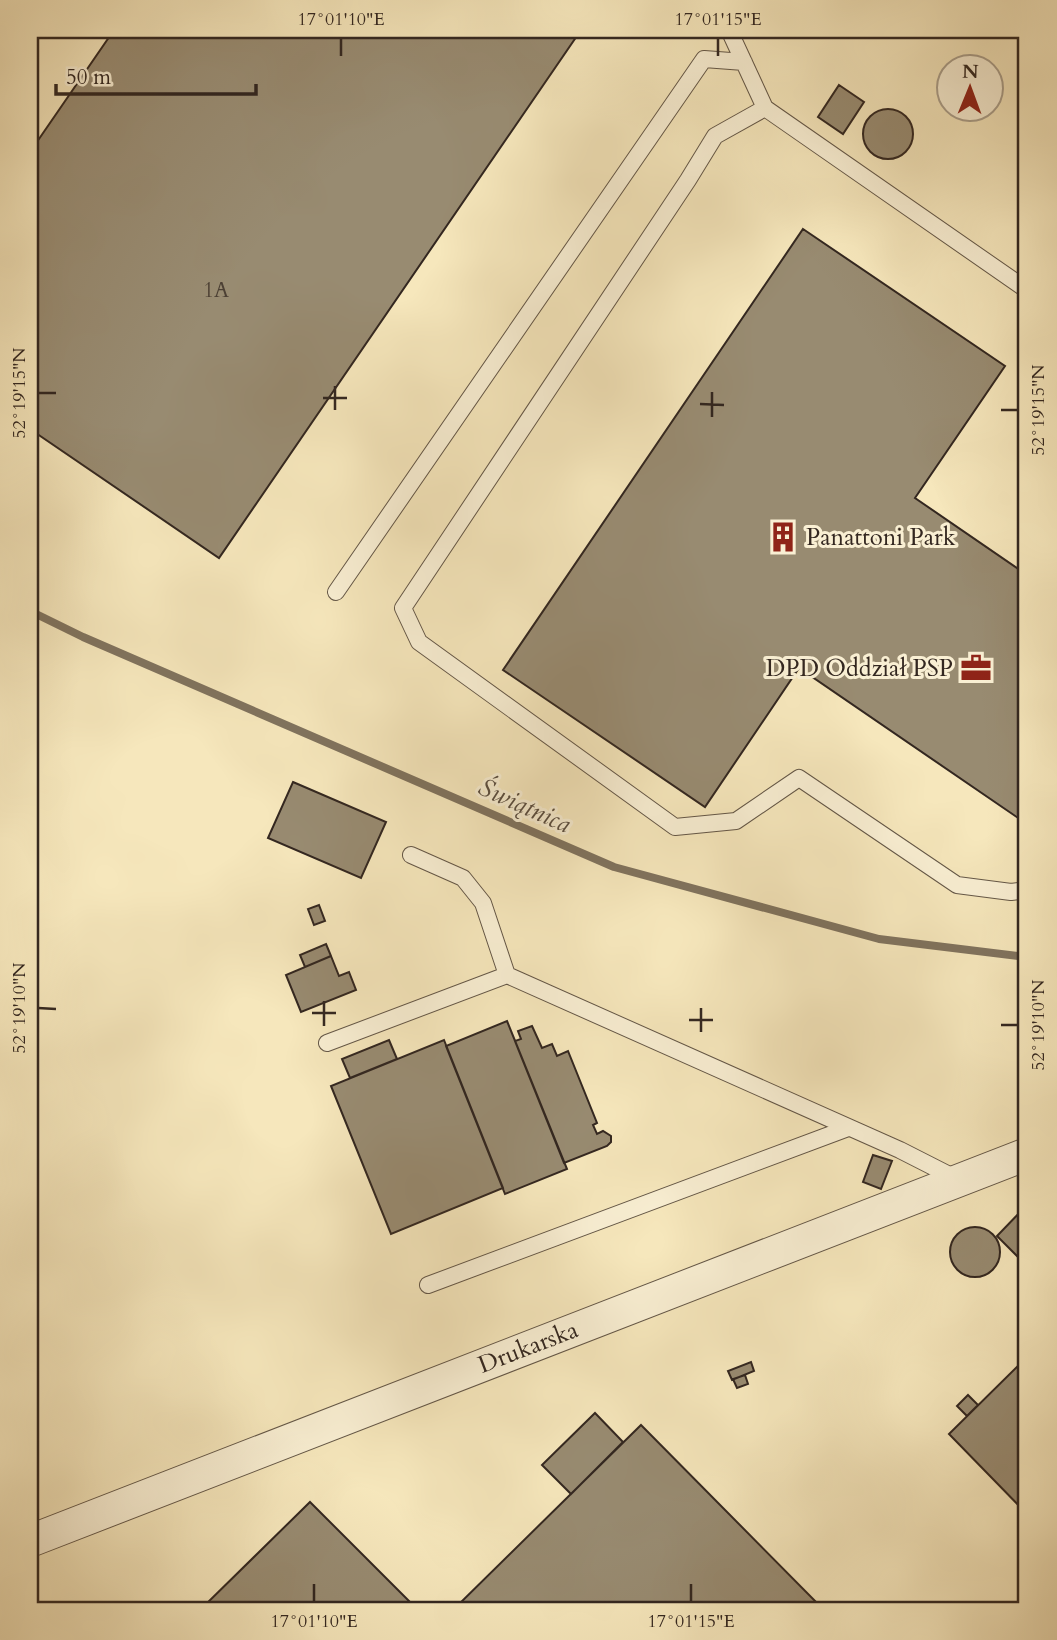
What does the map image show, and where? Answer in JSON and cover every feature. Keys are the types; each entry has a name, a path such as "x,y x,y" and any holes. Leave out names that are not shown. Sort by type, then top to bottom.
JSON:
{"street":[{"name":"Drukarska","path":"30,1541 1027,1154"}],"lane":[{"path":"729,30 765,108 1027,290"},
{"path":"336,592 704,59 744,62"},
{"path":"765,108 715,136 403,608 419,642 675,827 736,821 799,778 957,885 1011,892 1027,890"},
{"path":"411,855 463,878 483,903 507,975"},
{"path":"327,1043 507,975 900,1150 959,1180"},
{"path":"428,1285 848,1128"}],"building":[{"path":"114,30 581,30 219,558 30,429 30,152"},
{"path":"839,85 864,102 843,134 818,117"},
{"path":"888,109 905,117 913,134 905,151 888,159 871,151 863,134 871,117"},
{"name":"Panattoni Park","path":"803,229 1005,366 915,498 1027,575 1027,824 799,668 705,807 503,670"},
{"path":"293,782 386,822 361,878 268,838"},
{"path":"319,905 325,921 314,925 308,909"},
{"path":"326,944 331,956 305,967 300,955"},
{"path":"331,956 339,976 349,972 356,990 301,1012 286,975"},
{"path":"507,1021 567,1169 505,1194 446,1046"},
{"path":"532,1026 542,1048 552,1044 557,1056 568,1051 597,1123 593,1125 597,1134 603,1131 611,1136 611,1142 607,1146 564,1163 515,1041 521,1039 518,1031"},
{"path":"389,1040 397,1059 350,1078 342,1059"},
{"path":"444,1040 503,1188 391,1234 331,1086"},
{"path":"873,1155 892,1161 881,1189 863,1182"},
{"path":"1025,1207 1027,1253 1021,1260 997,1236"},
{"path":"975,1227 993,1234 1000,1252 993,1270 975,1277 957,1270 950,1252 957,1234"},
{"path":"1027,1357 1027,1514 949,1434"},
{"path":"751,1362 754,1371 732,1380 728,1371"},
{"path":"745,1375 748,1384 737,1388 733,1379"},
{"path":"968,1395 978,1405 967,1416 957,1406"},
{"path":"595,1413 623,1442 571,1494 542,1465"},
{"path":"641,1425 824,1610 453,1610"},
{"path":"310,1502 418,1610 200,1610"}],"waterway":[{"name":"Świątnica","path":"30,611 83,637 614,867 879,939 1027,957"}],"place":[{"name":"Panattoni Park","path":"783,537"},
{"name":"DPD Oddział PSP","path":"976,668"}]}
